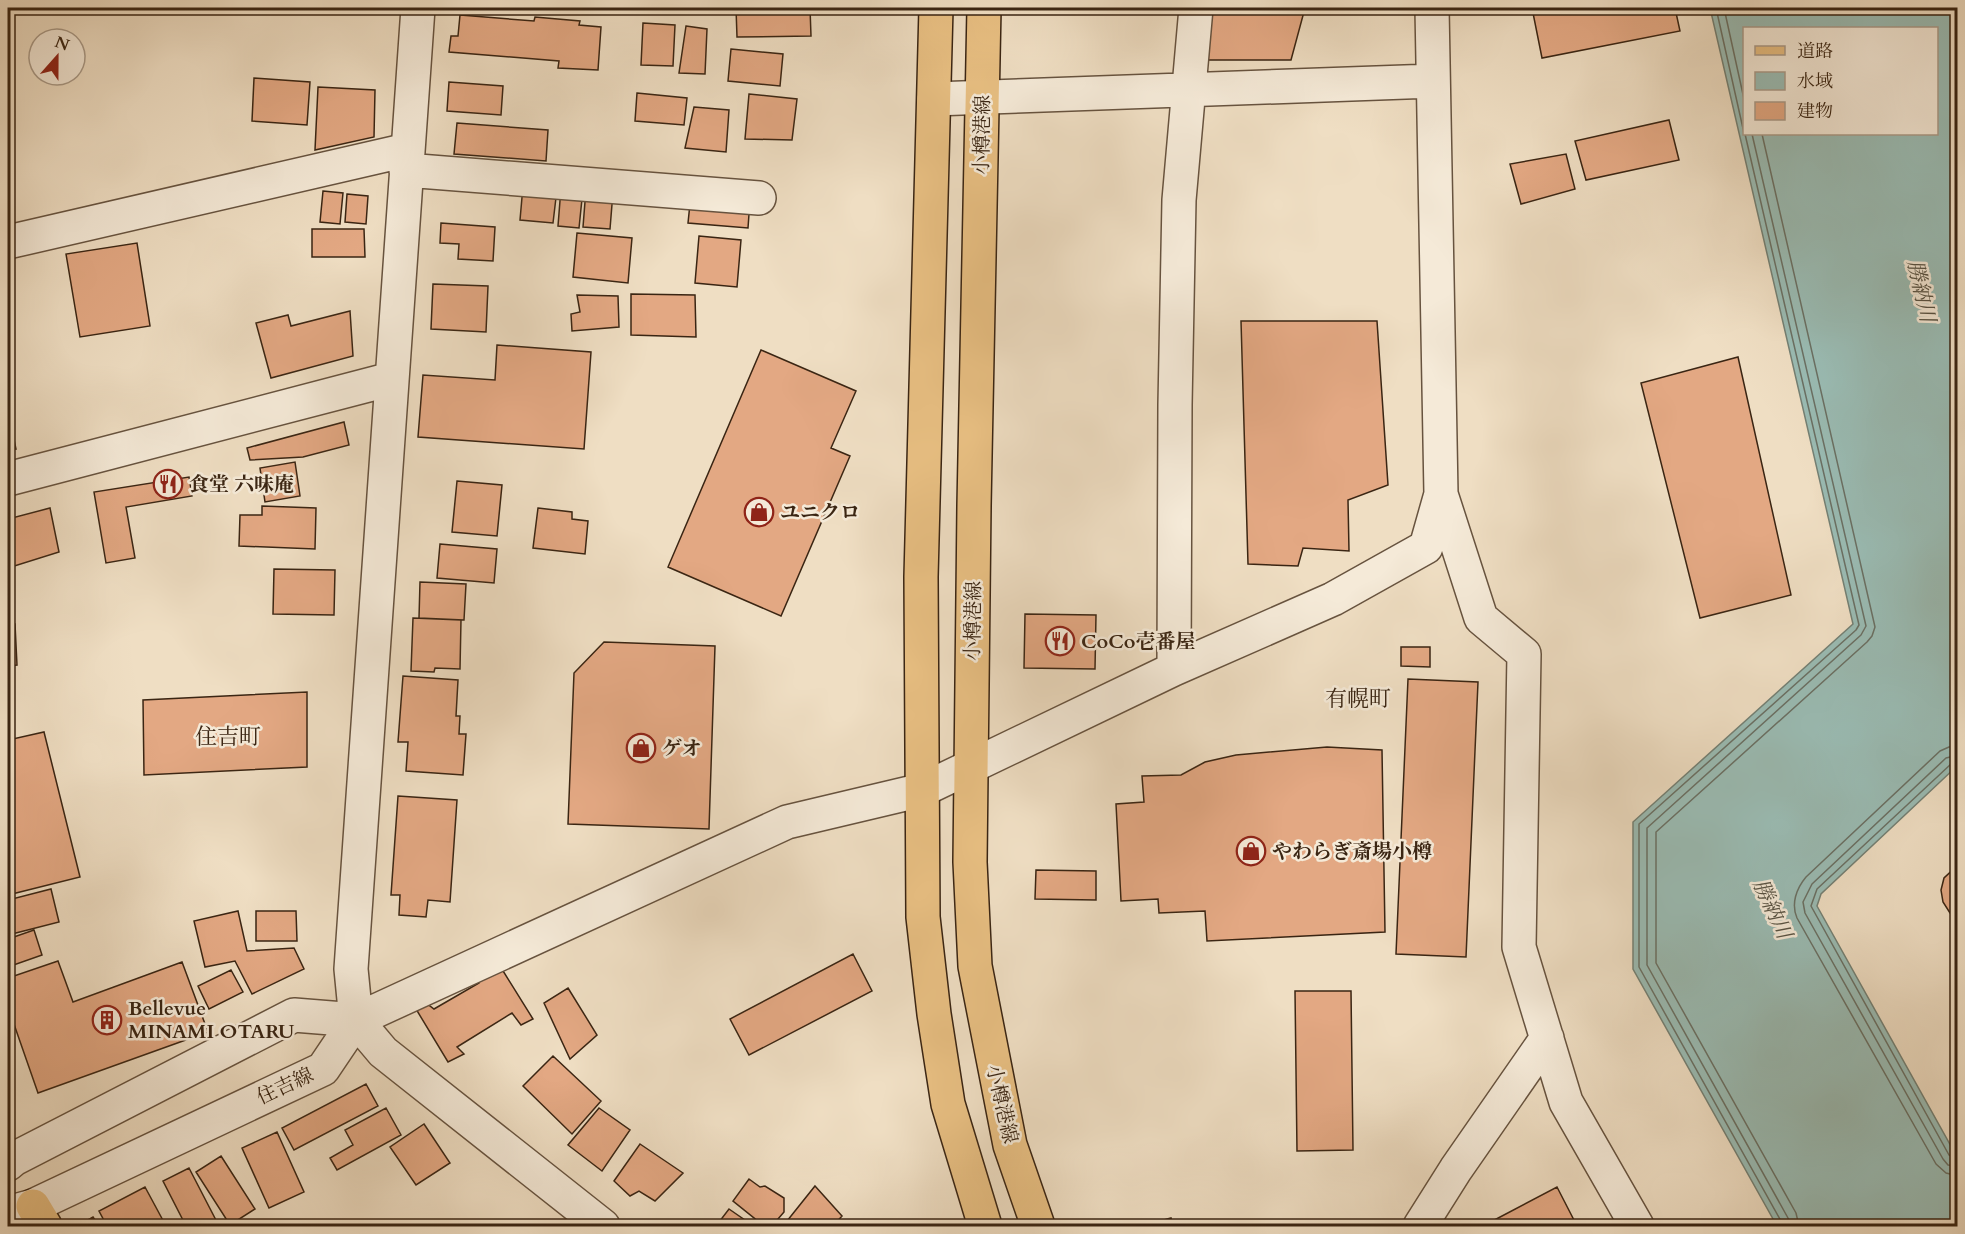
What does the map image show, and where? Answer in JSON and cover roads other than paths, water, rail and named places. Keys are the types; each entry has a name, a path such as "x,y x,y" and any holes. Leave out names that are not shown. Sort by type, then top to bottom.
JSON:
{"main road":[{"path":"936,8 921,577 923,917 934,1014 948,1104 985,1227"},
{"name":"小樽港線","path":"984,8 974,506 970,862 975,966 1010,1145 1038,1227"}],"street":[{"path":"418,8 351,969 356,1020 383,1052 603,1227"},
{"path":"1174,669 1179,200 1196,8"},
{"path":"1432,8 1441,494 1481,618 1524,654 1519,947 1566,1101 1637,1227"},
{"path":"934,99 1433,81"},
{"path":"8,242 407,160 759,198"},
{"path":"8,479 391,379"},
{"path":"29,1215 10,1153 294,1015 356,1020 787,822 922,790 1174,669 1333,599 1426,547 1441,494"},
{"name":"住吉線","path":"29,1215 322,1069 356,1020"},
{"path":"1420,1227 1456,1169 1547,1038"}],"water":[{"name":"勝納川","path":"1710,8 1955,8 1957,16 1957,766 1821,894 1817,906 1957,1157 1957,1226 1777,1226 1633,969 1633,822 1853,624"}],"place":[{"name":"食堂 六味庵","path":"168,484"},
{"name":"ユニクロ","path":"759,512"},
{"name":"CoCo壱番屋","path":"1060,641"},
{"name":"ゲオ","path":"641,748"},
{"name":"やわらぎ斎場小樽","path":"1251,851"},
{"name":"Bellevue MINAMI OTARU","path":"107,1020"}],"district":[{"name":"有幌町","path":"1358,699"},
{"name":"住吉町","path":"228,737"}]}
